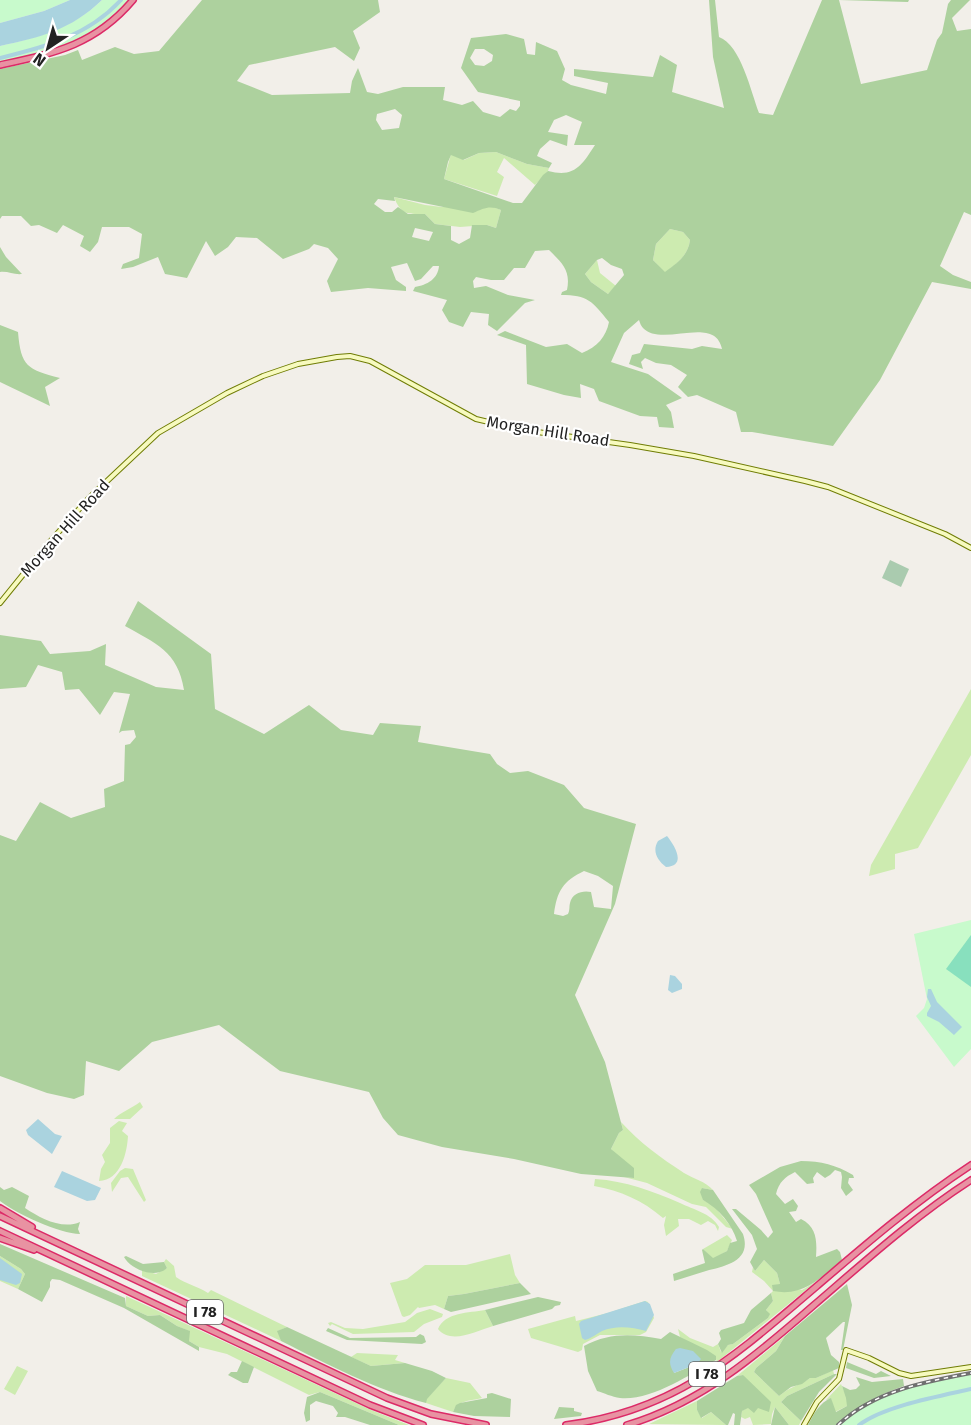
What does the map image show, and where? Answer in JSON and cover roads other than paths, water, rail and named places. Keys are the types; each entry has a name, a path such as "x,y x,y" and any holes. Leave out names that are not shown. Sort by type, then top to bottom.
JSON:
{"highway":[{"path":"0,65 52,54 80,42 106,25 133,0"},
{"name":"I 78","path":"566,1425 628,1411 662,1399 693,1383 739,1352 862,1248 934,1190 971,1165"},
{"name":"I 78","path":"627,1425 670,1409 719,1382 938,1203 971,1180"},
{"path":"0,1208 56,1242"},
{"name":"I 78","path":"0,1216 387,1398 431,1414 486,1425"},
{"name":"I 78","path":"0,1231 370,1405 423,1425"},
{"path":"0,1238 72,1264"}],"main road":[{"name":"Morgan Hill Road","path":"0,603 46,545 89,498 158,434 254,379 298,364 350,356 370,361 476,419 523,430 694,456 806,481 828,487 945,534 971,548"},
{"path":"804,1425 817,1402 839,1379 846,1350 911,1376 971,1366"}],"water":[{"path":"70,0 102,0 79,19 55,31 0,46 0,23 44,11"},
{"path":"667,836 676,850 678,859 672,866 666,867 658,858 655,848 658,841"},
{"path":"670,975 675,976 682,984 682,989 672,993 668,990"},
{"path":"928,989 931,989 937,1002 962,1027 954,1035 939,1022 927,1016 931,1006 927,997"},
{"path":"38,1119 55,1134 62,1136 52,1154 28,1135 26,1130"},
{"path":"62,1171 101,1188 95,1200 87,1201 54,1187"},
{"path":"0,1258 22,1274 20,1283 16,1285 0,1280"},
{"path":"645,1301 650,1304 654,1315 646,1331 618,1327 602,1331 585,1340 582,1338 579,1324 581,1321"},
{"path":"676,1349 693,1351 701,1359 697,1364 674,1373 670,1363 671,1358"}],"waterway":[{"path":"0,58 49,44 80,31 94,23 121,0"},
{"path":"859,1425 897,1407 971,1389"}],"railway":[{"path":"838,1425 852,1413 884,1396 918,1384 971,1373"}]}
